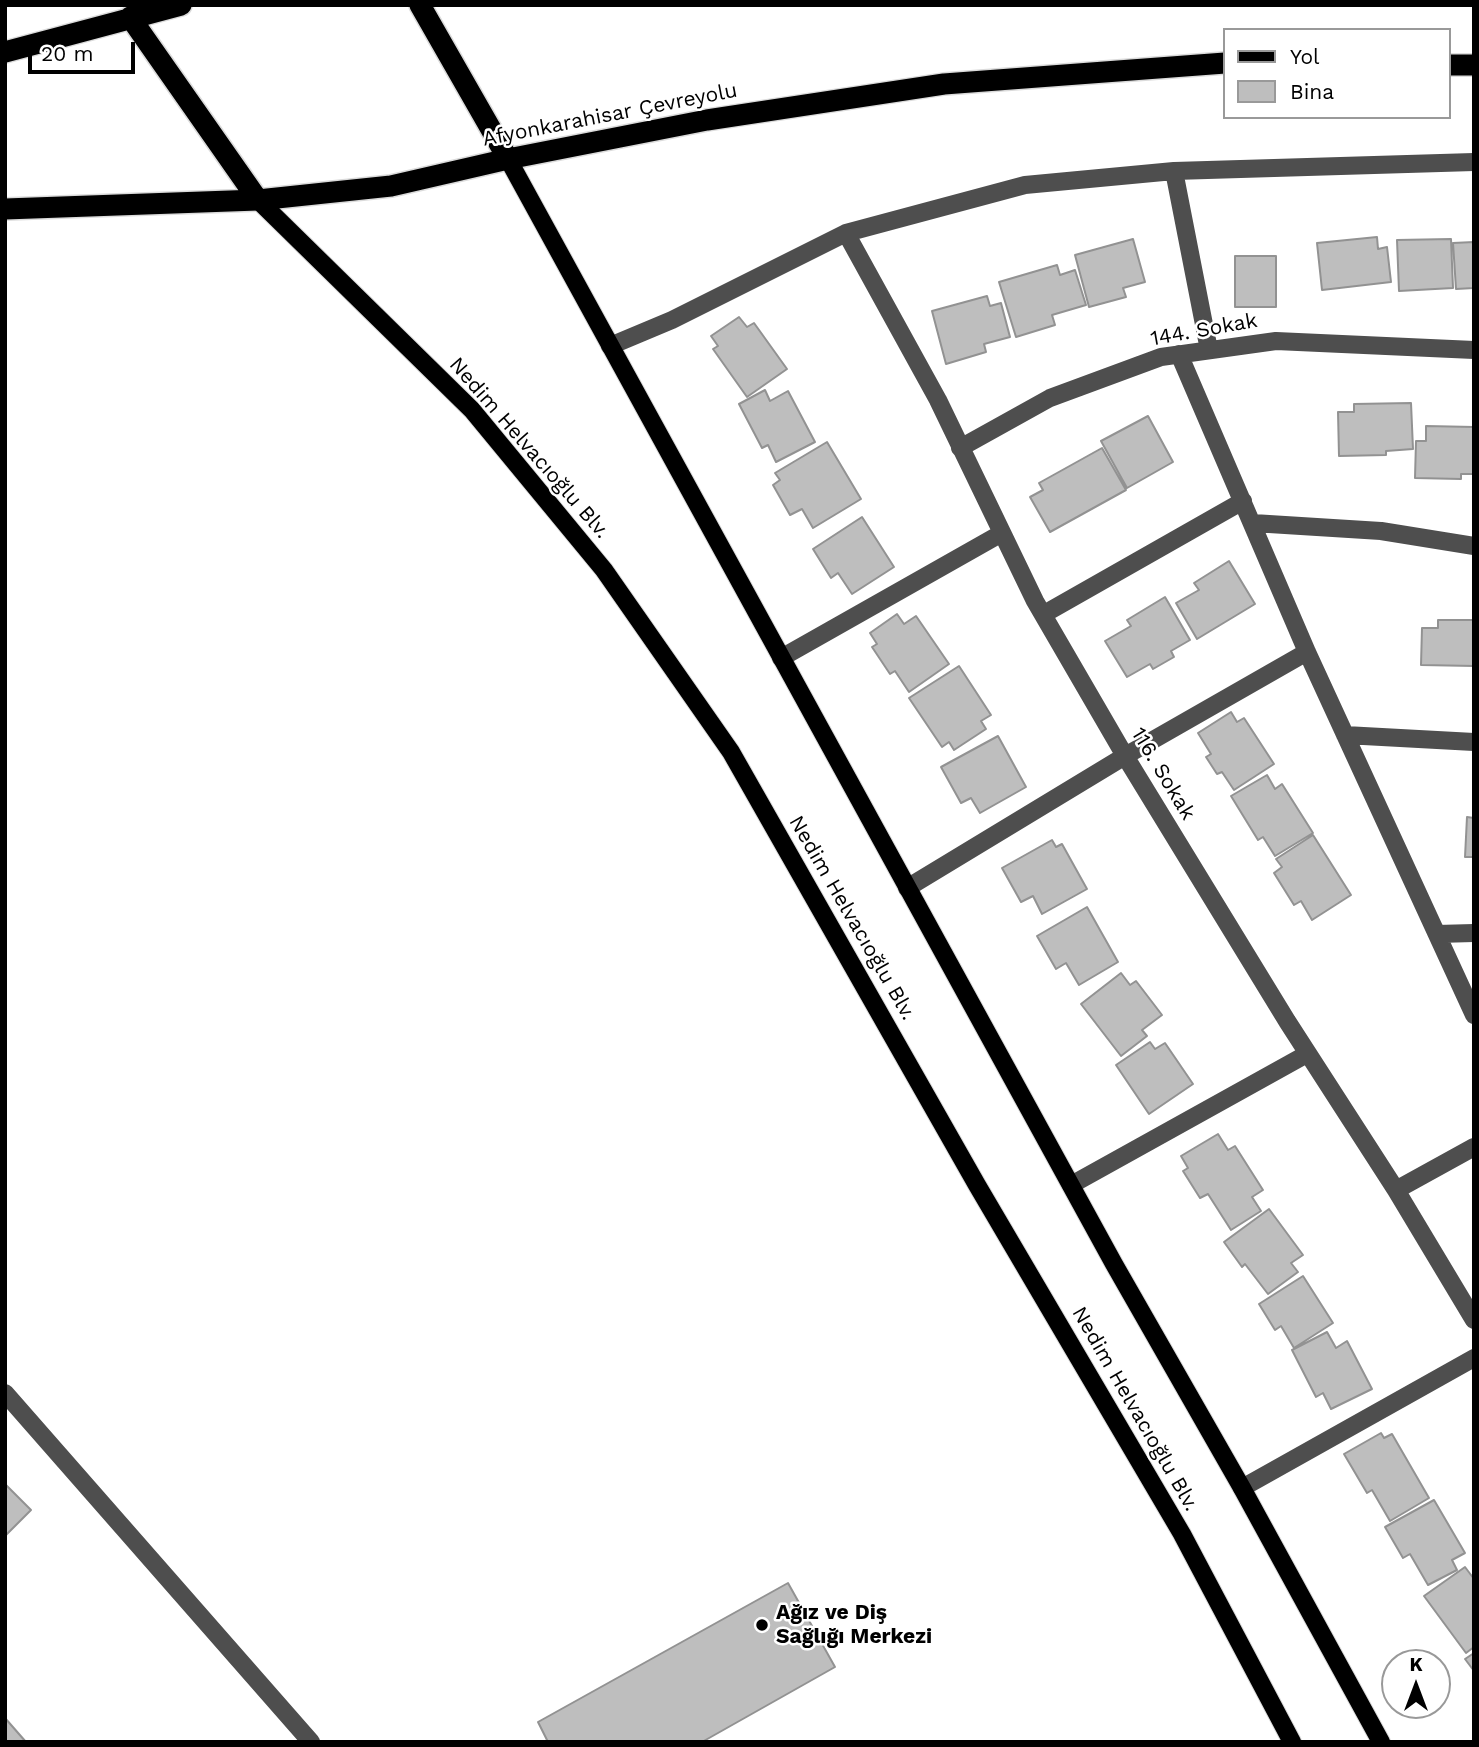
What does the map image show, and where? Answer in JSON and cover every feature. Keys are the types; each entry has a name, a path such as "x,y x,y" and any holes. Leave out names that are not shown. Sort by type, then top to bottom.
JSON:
{"highway":[{"path":"5,52 126,11 181,5"},
{"path":"420,5 508,159"},
{"path":"126,11 258,200"},
{"name":"Afyonkarahisar Çevreyolu","path":"5,209 258,200 391,187 508,159 707,120 944,84 1224,64"},
{"path":"1451,65 1474,65"}],"main road":[{"path":"508,159 907,888 1381,1742"},
{"name":"Nedim Helvacıoğlu Blv.","path":"258,200 472,410 604,570 731,752 977,1185 1182,1534 1292,1742"}],"street":[{"path":"610,346 672,320 846,233 1025,185 1174,171 1474,162"},
{"path":"1174,171 1209,350"},
{"name":"116. Sokak","path":"846,233 938,400 1035,601 1125,756 1474,1320"},
{"name":"144. Sokak","path":"960,448 1050,398 1161,357 1276,341 1474,350"},
{"path":"1179,354 1307,652 1474,1015"},
{"path":"1044,614 1243,501"},
{"path":"1253,523 1381,531 1474,546"},
{"path":"782,658 1002,533"},
{"path":"907,888 1125,756 1307,652"},
{"path":"1345,735 1474,742"},
{"path":"1437,934 1474,933"},
{"path":"1071,1185 1307,1054"},
{"path":"1395,1189 1474,1147"},
{"path":"1242,1488 1474,1358"},
{"path":"5,1393 310,1742"}],"building":[{"path":"1377,237 1378,249 1387,247 1391,282 1322,290 1317,243"},
{"path":"1133,239 1145,282 1123,288 1126,297 1089,307 1075,255"},
{"path":"1451,239 1453,288 1399,291 1397,240"},
{"path":"1474,242 1474,288 1456,289 1453,243"},
{"path":"1235,256 1276,256 1276,307 1235,307"},
{"path":"1057,265 1060,275 1075,270 1086,305 1052,315 1055,325 1016,337 999,282"},
{"path":"987,296 990,306 1001,303 1010,337 984,344 986,352 946,364 932,311"},
{"path":"739,317 747,327 754,323 787,369 747,397 713,349 718,346 711,336"},
{"path":"765,390 770,401 788,391 815,442 776,462 768,445 762,448 739,404"},
{"path":"1411,403 1413,449 1386,451 1386,455 1339,456 1338,412 1354,412 1354,404"},
{"path":"1148,416 1173,462 1127,488 1101,441"},
{"path":"1426,426 1474,427 1474,474 1461,474 1461,479 1415,478 1416,441 1426,441"},
{"path":"827,442 861,499 813,528 802,509 790,515 773,485 780,480 775,473"},
{"path":"1102,448 1126,490 1050,532 1030,497 1043,490 1039,483"},
{"path":"862,517 894,567 852,594 838,573 831,578 813,549"},
{"path":"1229,561 1255,604 1197,639 1176,603 1199,590 1194,583"},
{"path":"1165,597 1190,640 1171,651 1174,657 1153,669 1150,664 1127,677 1105,641 1131,626 1127,620"},
{"path":"897,614 904,624 916,616 949,664 909,692 895,671 890,674 872,647 877,644 870,633"},
{"path":"1438,620 1474,620 1474,666 1421,665 1422,628 1438,628"},
{"path":"959,666 991,715 981,721 986,729 954,750 949,742 942,747 909,698"},
{"path":"1231,712 1237,722 1244,718 1274,764 1234,790 1222,772 1217,774 1206,757 1211,754 1198,733"},
{"path":"998,736 1026,787 980,813 971,798 961,803 941,767"},
{"path":"1267,775 1275,789 1282,784 1313,833 1275,856 1263,837 1258,840 1231,796"},
{"path":"1467,817 1474,818 1474,857 1465,857"},
{"path":"1313,835 1351,895 1312,920 1301,901 1294,905 1274,873 1282,867 1276,859"},
{"path":"1052,840 1056,847 1062,844 1087,889 1042,914 1033,896 1021,902 1002,868"},
{"path":"1087,907 1118,962 1079,985 1066,963 1056,969 1037,936"},
{"path":"1121,973 1130,985 1136,981 1162,1015 1142,1030 1147,1036 1121,1056 1081,1004"},
{"path":"1150,1042 1155,1049 1165,1043 1193,1084 1149,1114 1116,1065"},
{"path":"1218,1134 1228,1150 1235,1146 1263,1190 1252,1197 1261,1211 1231,1230 1208,1194 1200,1198 1183,1171 1188,1168 1181,1156"},
{"path":"1269,1209 1303,1255 1291,1263 1298,1272 1268,1294 1245,1264 1242,1267 1224,1242"},
{"path":"1303,1276 1333,1323 1294,1348 1281,1326 1275,1330 1259,1304"},
{"path":"1327,1332 1336,1348 1347,1341 1372,1389 1331,1409 1323,1393 1316,1397 1292,1350"},
{"path":"1381,1433 1384,1438 1392,1434 1429,1498 1390,1521 1372,1490 1367,1493 1344,1454"},
{"path":"5,1484 31,1510 5,1536"},
{"path":"1434,1500 1465,1553 1452,1560 1457,1570 1428,1585 1410,1554 1403,1558 1385,1527"},
{"path":"1465,1567 1474,1579 1474,1647 1466,1653 1424,1596"},
{"name":"Ağız ve Diş Sağlığı Merkezi","path":"788,1583 835,1667 702,1742 548,1742 538,1722"},
{"path":"1474,1653 1474,1671 1465,1659"},
{"path":"5,1718 26,1742 5,1742"}],"place":[{"name":"Ağız ve Diş Sağlığı Merkezi","path":"762,1625"}]}
